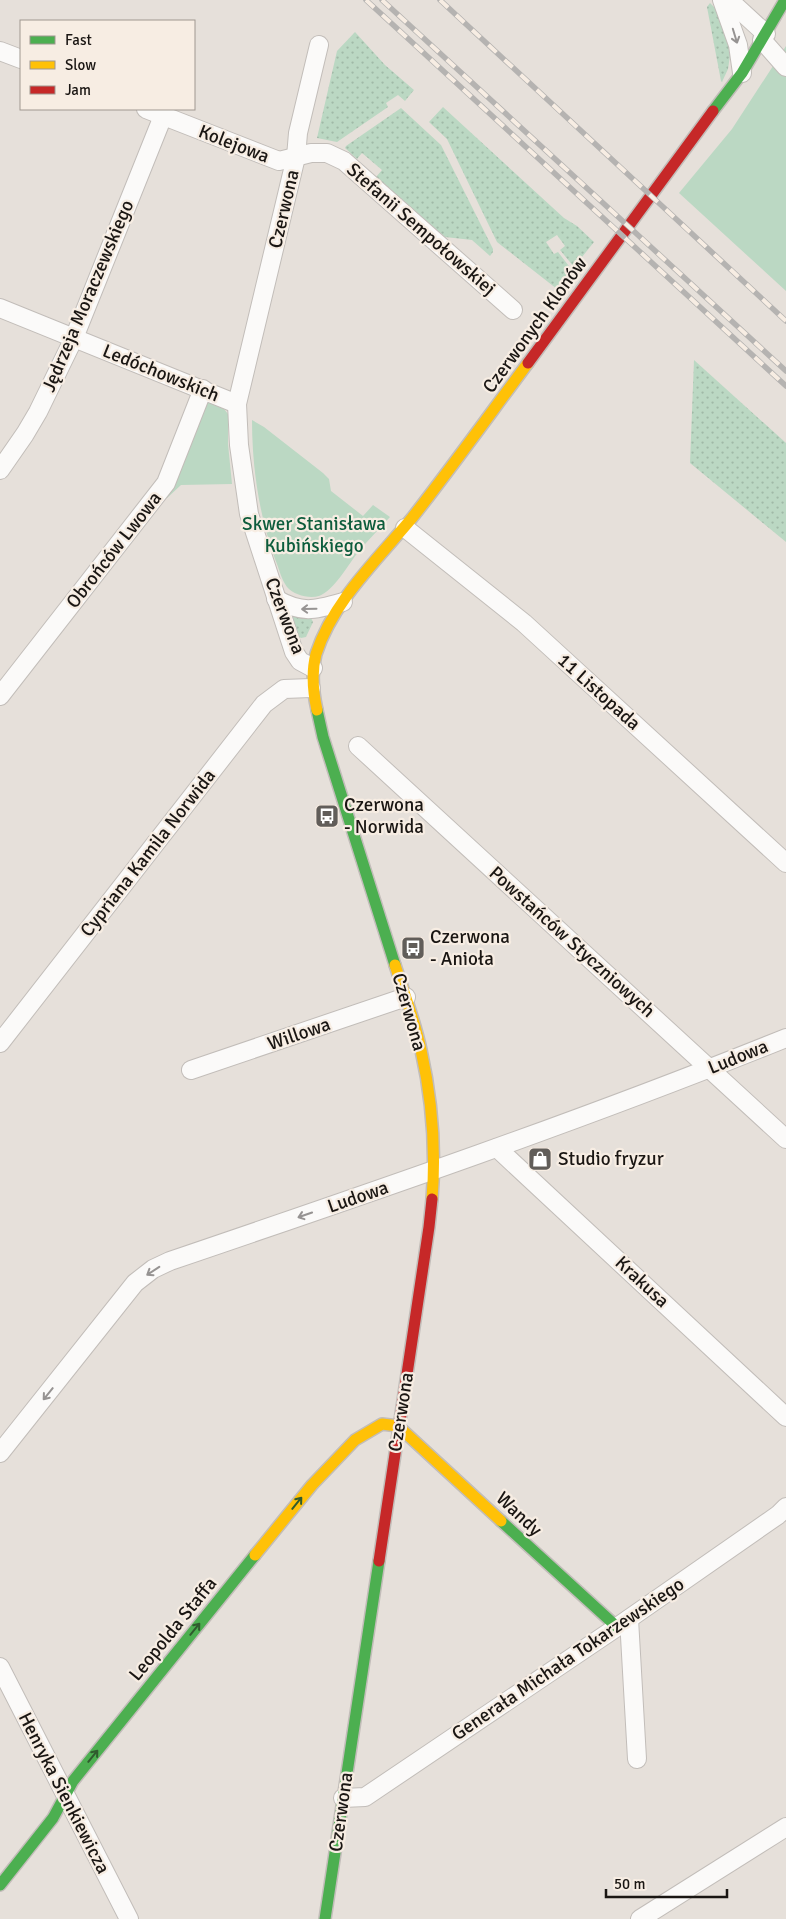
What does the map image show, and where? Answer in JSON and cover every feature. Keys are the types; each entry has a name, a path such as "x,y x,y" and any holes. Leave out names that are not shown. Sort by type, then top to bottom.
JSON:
{"main road":[{"name":"Czerwonych Klonów","path":"313,668 320,642 343,602 405,528 663,181 686,146 742,73 785,0"},
{"name":"Czerwona","path":"313,668 311,688 323,737 421,1048 431,1104 434,1171 429,1227 326,1919"},
{"name":"Leopolda Staffa","path":"0,1885 53,1818 73,1781 312,1485 355,1440 382,1424 398,1426"},
{"name":"Wandy","path":"398,1426 622,1624"}],"street":[{"path":"722,0 738,45 742,73"},
{"path":"729,0 764,37 786,67"},
{"name":"Czerwona","path":"313,668 300,661 294,652 249,514 239,444 238,404 296,157 298,133 319,45"},
{"path":"0,51 20,59"},
{"name":"Kolejowa","path":"148,110 279,161 296,157"},
{"name":"Jędrzeja Moraczewskiego","path":"0,470 38,412 74,338 163,116"},
{"name":"Stefanii Sempołowskiej","path":"296,157 311,153 327,153 344,161 513,310"},
{"name":"Ledóchowskich","path":"0,308 238,404"},
{"name":"Obrońców Lwowa","path":"0,696 166,483 203,389"},
{"name":"11 Listopada","path":"405,528 524,623 786,863"},
{"path":"276,599 295,608 313,610 343,602"},
{"name":"Cypriana Kamila Norwida","path":"0,1043 264,704 284,689 311,688"},
{"name":"Powstańców Styczniowych","path":"358,746 786,1139"},
{"name":"Willowa","path":"191,1070 406,997"},
{"name":"Ludowa","path":"0,1453 135,1283 170,1261 434,1171 710,1069 786,1038"},
{"name":"Krakusa","path":"497,1148 786,1417"},
{"name":"Generała Michała Tokarzewskiego","path":"344,1798 365,1797 622,1624 778,1515 786,1507"},
{"path":"622,1624 625,1715"},
{"path":"622,1624 637,1759"},
{"name":"Henryka Sienkiewicza","path":"0,1667 129,1919"},
{"path":"640,1919 786,1827"}],"green space":[{"path":"710,3 719,12 731,49 728,69 722,82 707,7"},
{"path":"355,32 385,65 414,90 405,101 398,95 386,103 388,107 337,142 317,138 337,51"},
{"path":"786,46 786,291 679,193 732,129"},
{"path":"443,107 564,218 577,226 594,242 574,267 560,250 565,246 557,235 546,242 554,254 558,252 572,270 557,289 497,242 447,139 429,122"},
{"path":"401,108 441,145 493,249 490,256 472,240 445,237 376,177 382,170 362,153 357,159 345,148"},
{"path":"694,360 786,443 786,542 690,463"},
{"path":"215,402 214,405 224,409 228,414 228,444 232,484 181,485 167,498 165,497 204,404"},
{"name":"Skwer Stanisława Kubińskiego","path":"252,420 264,427 323,473 329,479 331,491 363,516 373,505 390,517 359,551 336,583 319,596 306,597 294,592 287,587 282,577 269,542 257,491"},
{"path":"292,615 311,618 313,622 306,637 301,638 298,636"}],"railway":[{"path":"366,0 786,386"},
{"path":"382,0 786,371"},
{"path":"440,0 786,321"}],"traffic: fast":[{"path":"713,111 742,73 785,0"},
{"path":"317,710 323,737 395,965"},
{"path":"501,1521 617,1627"},
{"path":"0,1885 53,1818 73,1781 255,1555"},
{"path":"325,1919 379,1561"}],"traffic: slow":[{"path":"317,710 313,682 314,661 333,616 371,565 427,499 528,363"},
{"path":"395,965 416,1028 428,1087 433,1143 432,1199"},
{"path":"255,1555 312,1485 355,1440 382,1424 398,1426 501,1521"}],"traffic: jam":[{"path":"528,363 713,111"},
{"path":"379,1561 432,1199"}],"place":[{"name":"Czerwona - Norwida","path":"327,816"},
{"name":"Czerwona - Anioła","path":"413,948"},
{"name":"Studio fryzur","path":"540,1159"}]}
